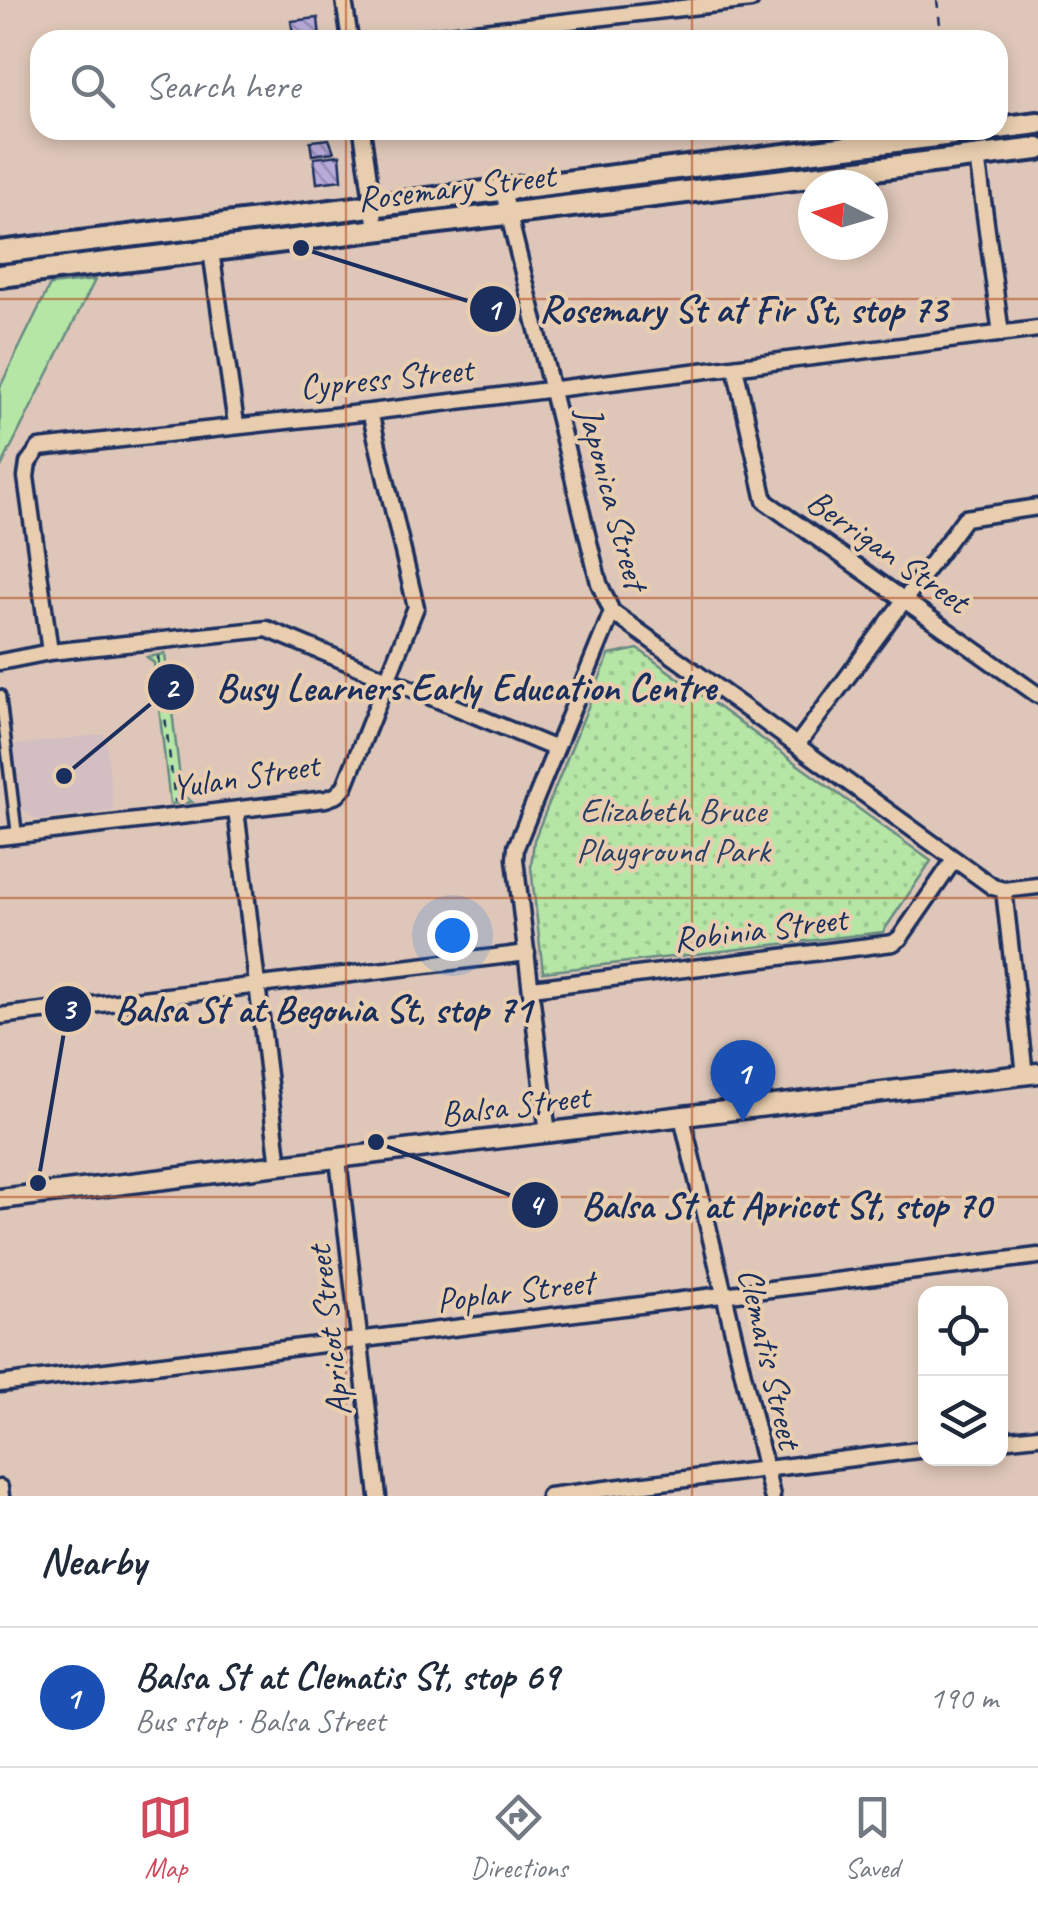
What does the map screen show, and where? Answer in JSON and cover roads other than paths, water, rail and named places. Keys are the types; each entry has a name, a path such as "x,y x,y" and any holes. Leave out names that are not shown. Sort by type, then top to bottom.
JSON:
{"main road":[{"path":"1008,127 1038,123"},
{"name":"Rosemary Street","path":"0,252 905,140"},
{"name":"Rosemary Street","path":"0,276 1038,148"},
{"path":"78,242 80,266"}],"street":[{"path":"344,0 348,30"},
{"path":"492,30 750,0"},
{"path":"363,140 376,229"},
{"path":"978,156 1000,334"},
{"name":"Japonica Street","path":"503,191 599,583 612,612 954,860 993,887 1004,890"},
{"path":"212,250 236,424"},
{"name":"Cypress Street","path":"50,652 26,477 28,462 39,448 370,412 1038,329"},
{"name":"Berrigan Street","path":"735,368 765,501 1038,695"},
{"name":"Yulan Street","path":"0,837 326,800 345,786 414,615 416,598 370,412"},
{"path":"798,746 965,518 1038,508"},
{"path":"548,1134 516,847 612,612"},
{"path":"0,662 50,652 267,630 556,749"},
{"path":"236,810 279,1166"},
{"name":"Robinia Street","path":"532,988 893,943 954,860"},
{"path":"1032,1074 1004,890 1038,886"},
{"path":"0,1016 527,953"},
{"name":"Balsa Street","path":"0,1200 1032,1074"},
{"name":"Clematis Street","path":"682,1117 772,1496"},
{"name":"Apricot Street","path":"338,1159 378,1496"},
{"name":"Poplar Street","path":"0,1384 1038,1256"},
{"path":"1008,1439 1038,1436"},
{"path":"549,1496 918,1451"},
{"path":"0,1488 1,1496"}],"lane":[{"path":"0,695 17,835"}],"place":[{"name":"Rosemary St at Fir St, stop 73","path":"301,248"},
{"name":"Busy Learners Early Education Centre","path":"64,776"},
{"name":"Balsa St at Clematis St, stop 69","path":"743,1122"},
{"name":"Balsa St at Apricot St, stop 70","path":"376,1142"},
{"name":"Balsa St at Begonia St, stop 71","path":"38,1183"}],"park label":[{"name":"Elizabeth Bruce Playground Park","path":"673,830"}]}
